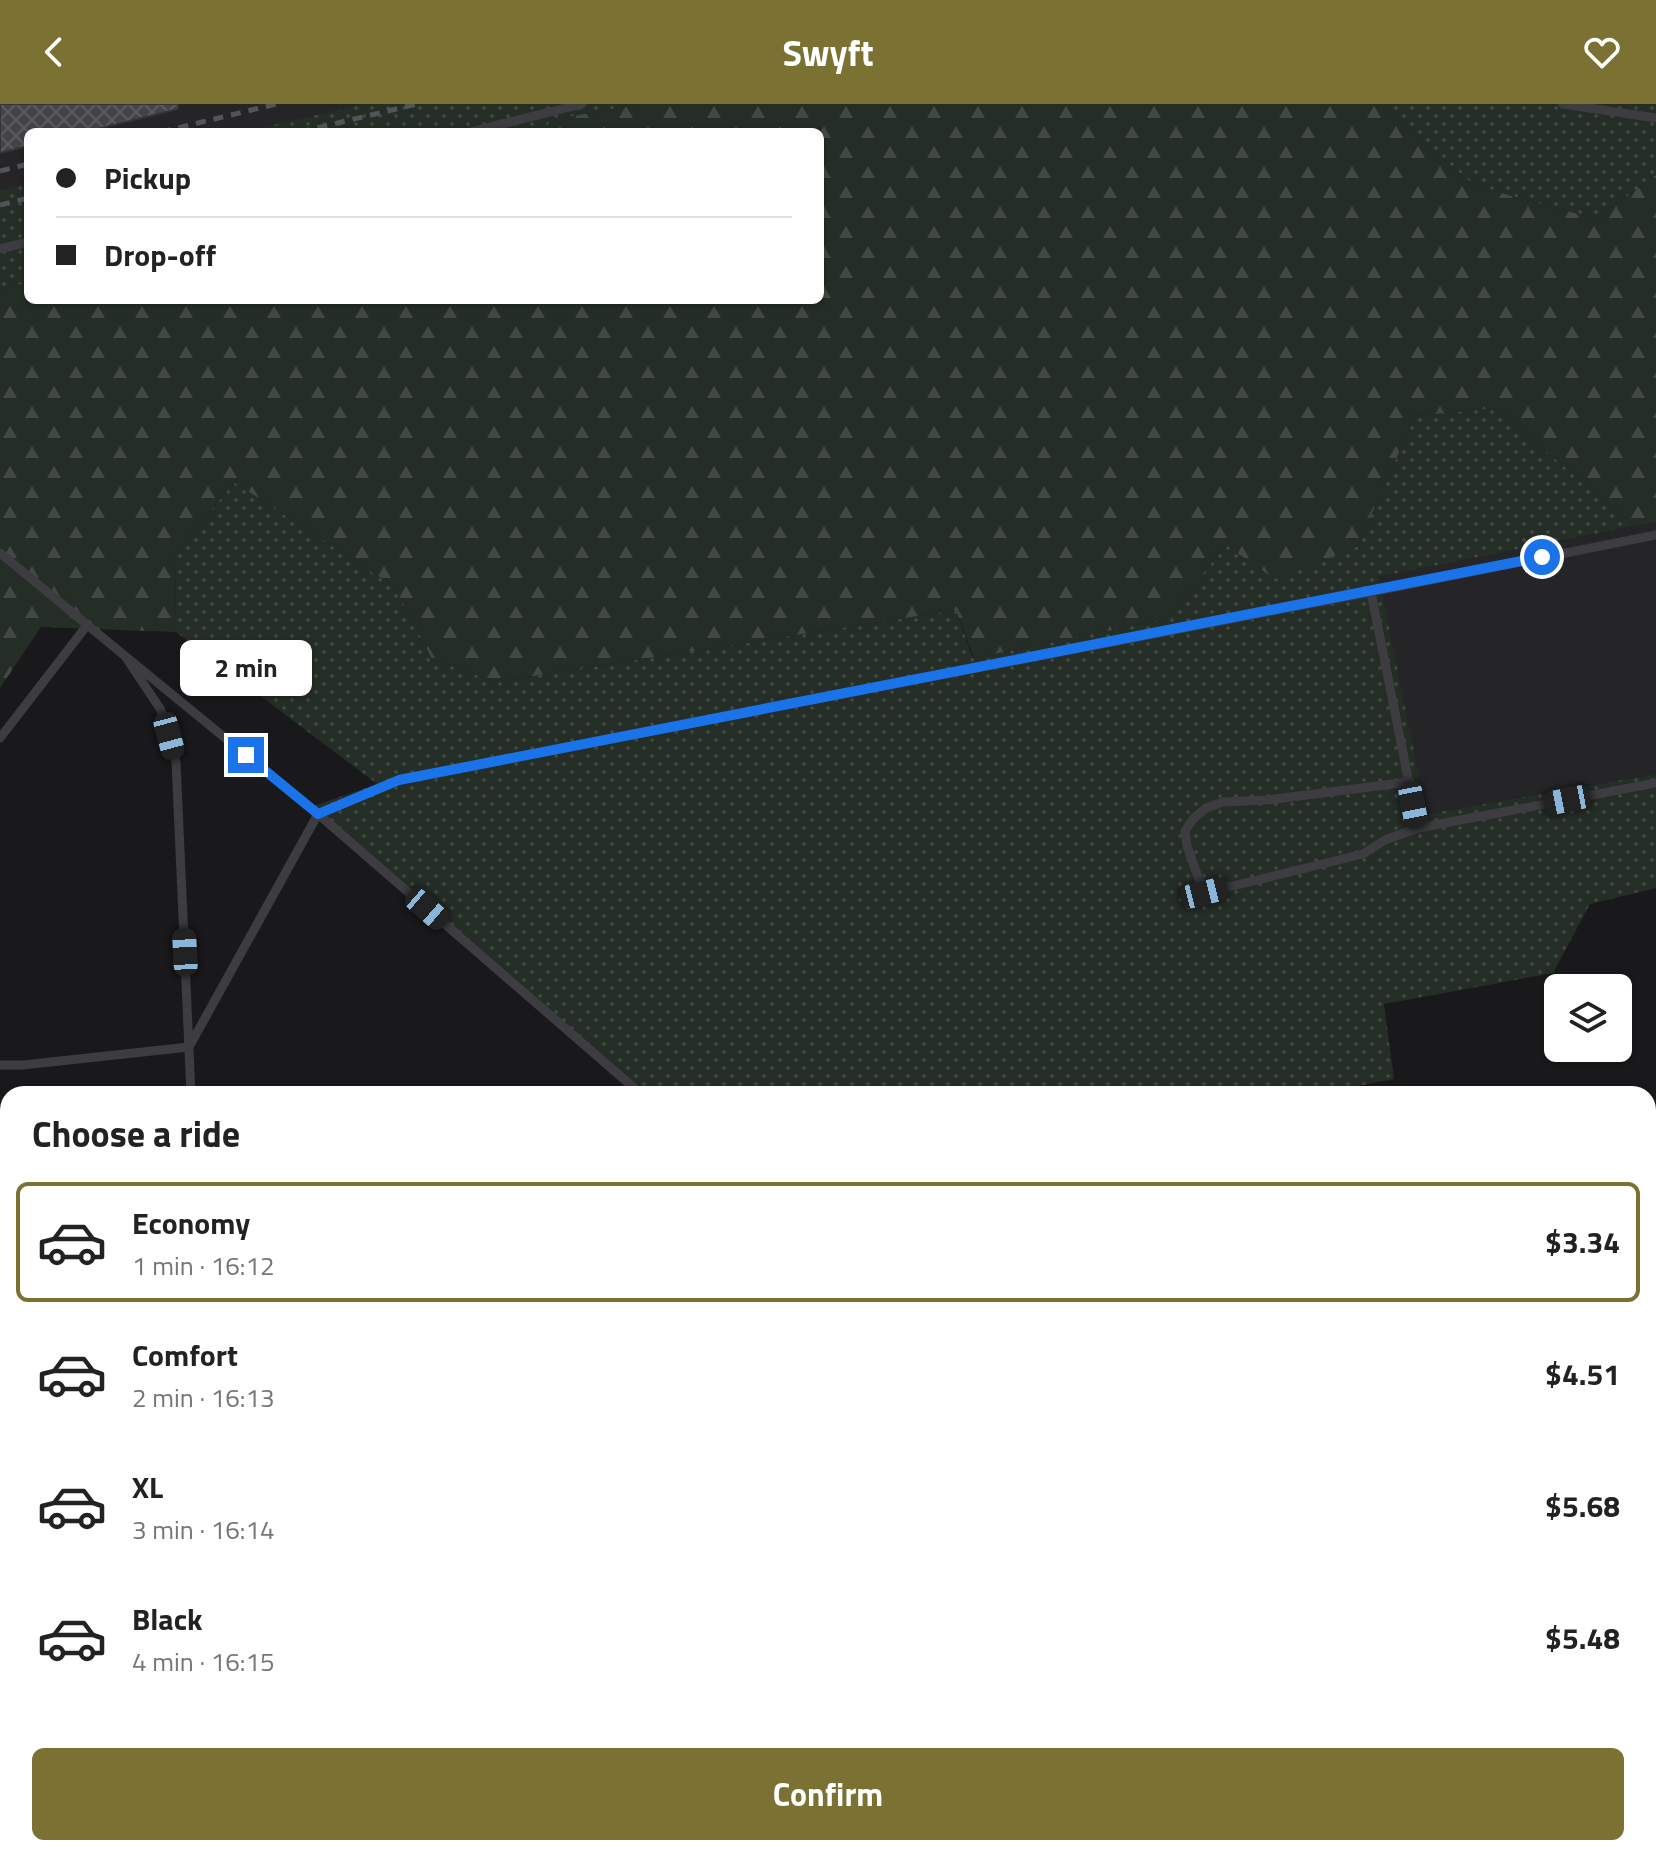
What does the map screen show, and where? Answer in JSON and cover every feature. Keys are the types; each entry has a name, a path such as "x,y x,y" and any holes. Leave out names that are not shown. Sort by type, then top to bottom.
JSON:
{"lane":[{"path":"486,128 582,104"},
{"path":"1563,104 1656,118"},
{"path":"0,249 24,243"},
{"path":"189,1047 318,814 399,780 1656,535"},
{"path":"0,553 318,814 632,1086"},
{"path":"1371,592 1418,828"},
{"path":"0,738 88,624"},
{"path":"125,656 161,710 176,762 191,1086"},
{"path":"1409,782 1267,800 1223,802 1206,808 1185,831 1187,846 1204,893 1363,854 1385,840 1418,828 1656,783"},
{"path":"0,1065 189,1047"}],"shaded area":[{"path":"0,104 524,104 427,128 24,128 24,228 0,234"},
{"path":"1656,522 1656,774 1427,814 1379,577"}],"green space":[{"path":"363,104 640,104 552,120 546,128 262,128"},
{"path":"640,104 1378,104 1475,186 1597,219 1656,175 1656,522 1635,526 1495,408 1415,416 1357,547 1275,579 1226,545 1166,619 974,658 956,610 496,682 432,659 395,587 234,482 175,555 176,632 41,627 0,688 0,289 24,284 24,304 824,304 824,128 546,128 551,120"},
{"path":"1378,104 1656,104 1656,175 1597,219 1475,186"},
{"path":"24,185 24,284 0,289 0,191"},
{"path":"1495,408 1635,526 1379,577 1427,814 1656,774 1656,888 1590,904 1553,973 1384,1004 1394,1079 1358,1086 632,1086 311,807 377,784 176,632 175,555 234,482 395,587 432,659 496,682 956,610 973,658 1166,619 1226,545 1357,547 1415,416"}],"building":[{"path":"0,104 178,104 178,109 102,128 24,128 24,147 0,153"}],"railway":[{"path":"177,128 276,104"},
{"path":"317,128 417,104"},
{"path":"0,171 24,165"},
{"path":"0,205 24,199"}],"route":[{"path":"246,755 318,814 399,780 1542,557"}]}
